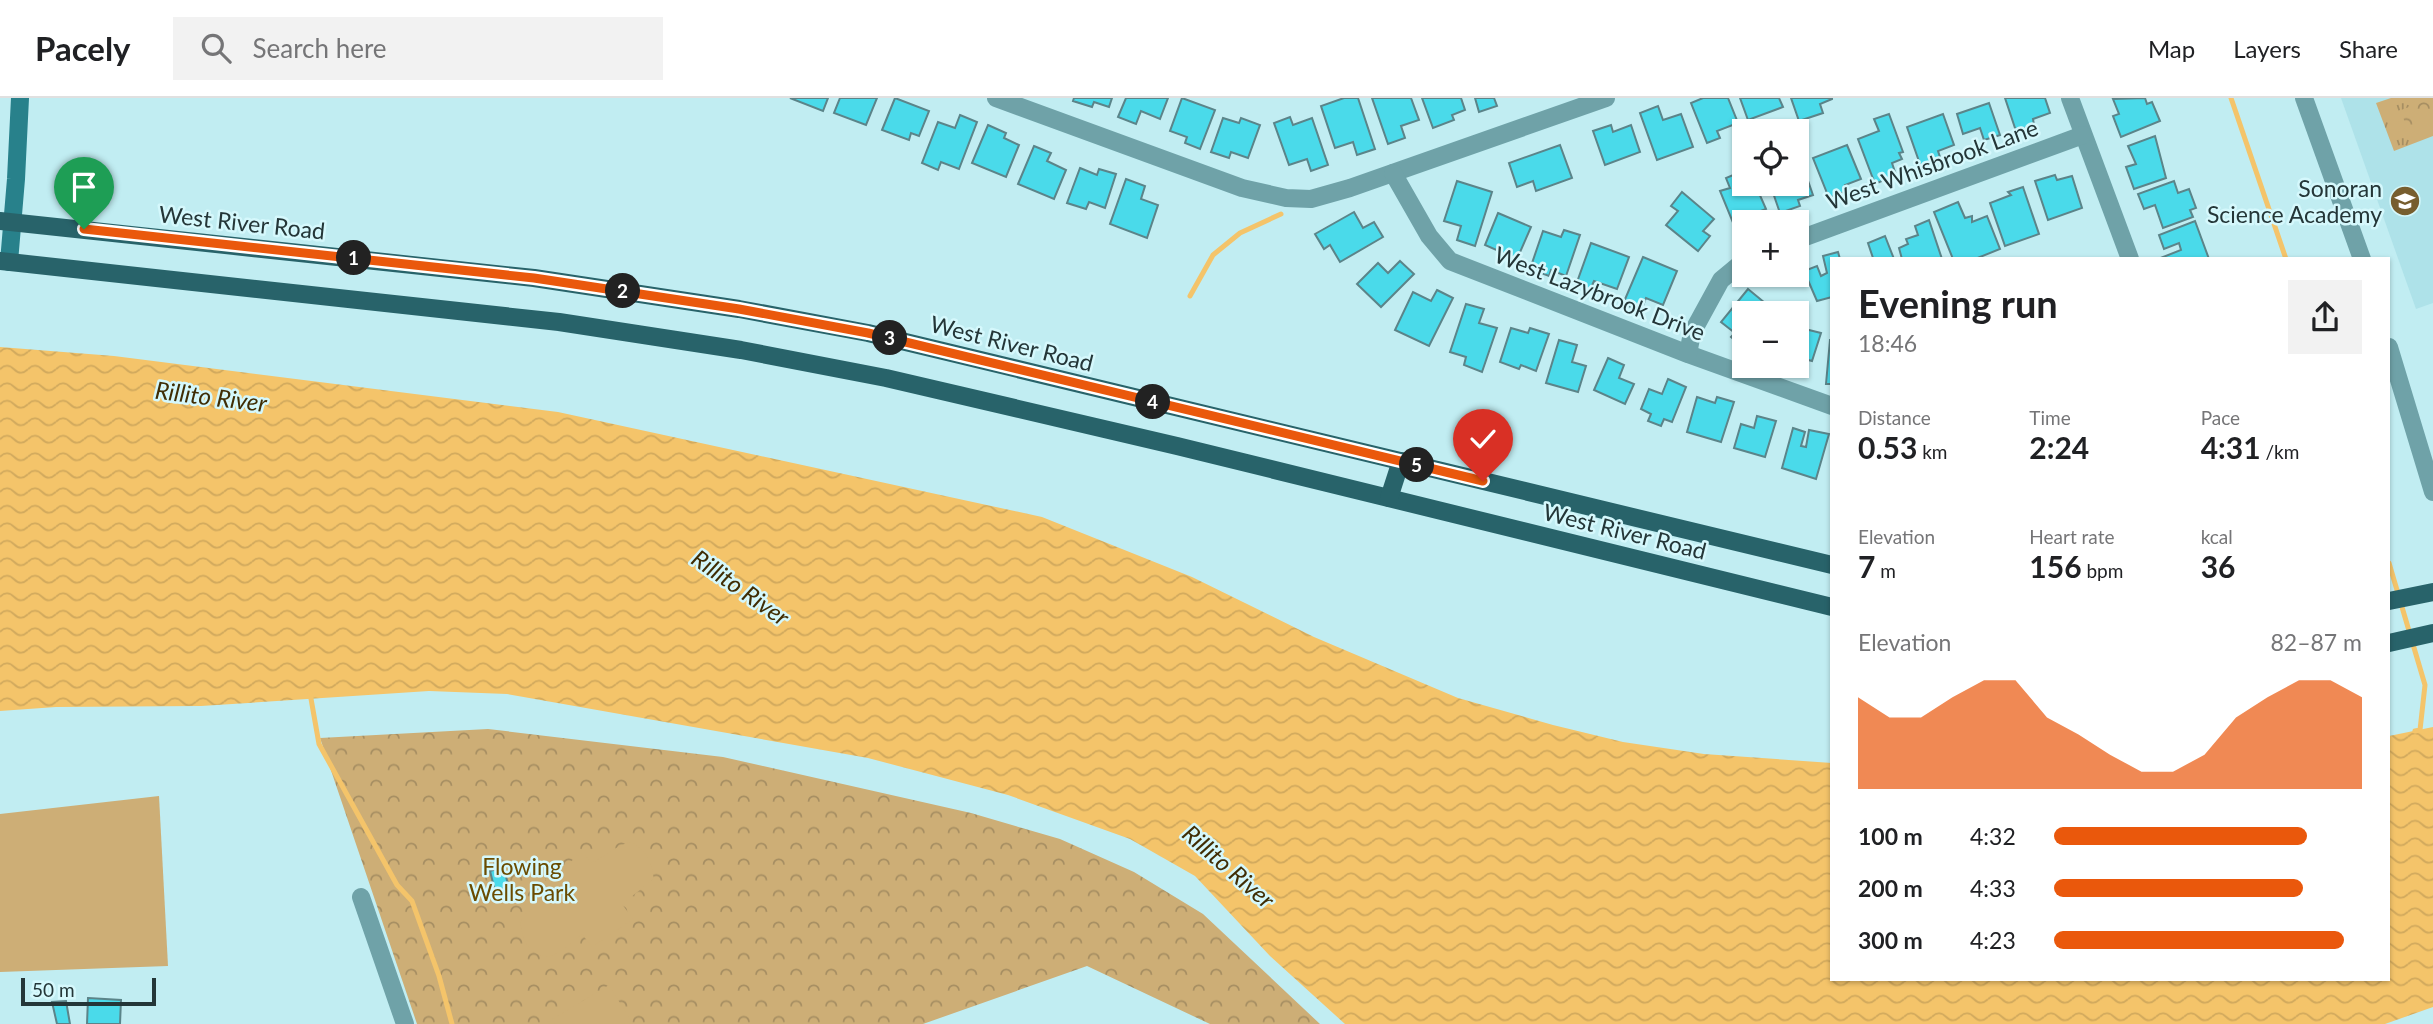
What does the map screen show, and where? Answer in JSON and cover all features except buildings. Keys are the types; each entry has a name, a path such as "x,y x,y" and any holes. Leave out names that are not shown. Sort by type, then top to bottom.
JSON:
{"main road":[{"name":"West River Road","path":"6,221 534,278 739,309 868,333 1830,565"},
{"name":"West River Road","path":"5,262 559,322 741,350 886,378 1830,607"},
{"path":"1389,499 1401,461"},
{"path":"2390,601 2433,592"},
{"path":"2390,643 2433,633"}],"street":[{"path":"5,262 6,221 16,179 20,98"},
{"path":"996,98 1241,188 1286,198 1311,199 1350,188 1606,98"},
{"path":"2070,98 2129,257"},
{"path":"2304,98 2361,257"},
{"name":"West Whisbrook Lane","path":"1809,236 2083,135"},
{"name":"West Lazybrook Drive","path":"1393,173 1429,236 1450,261 1688,354 1830,405"},
{"path":"1688,354 1692,333 1721,280 1732,271"},
{"path":"2390,350 2433,492"},
{"path":"361,897 405,1024"}],"shaded area":[{"name":"Sonoran Science Academy","path":"2341,98 2433,98 2433,303 2416,309"}],"green space":[{"path":"2391,98 2433,98 2433,136 2394,151 2376,103"},
{"path":"2433,98 2433,128 2409,136 2401,110"},
{"name":"Flowing Wells Park","path":"488,729 723,757 971,813 1060,839 1134,872 1203,914 1320,1024 1210,1024 1087,966 923,1024 417,1024 320,738"},
{"path":"159,796 168,966 0,972 0,814"},
{"path":"631,842 648,857 654,879 622,904 633,919 592,947 582,934 554,955 543,956 531,949 521,929 522,916 554,894 545,879 583,853 592,863"},
{"path":"609,985 633,1024 546,1023"}],"water":[{"name":"Rillito River","path":"0,347 114,356 558,412 1042,517 1192,577 1314,637 1458,698 1623,742 1704,754 1830,763 1830,981 2390,981 2390,736 2433,727 2433,1007 2385,1024 1345,1024 1270,956 1195,876 1130,839 1008,795 868,758 507,694 429,691 201,706 56,707 0,711"}],"waterway":[{"path":"2231,98 2285,257"},
{"path":"1190,296 1213,255 1240,233 1281,214"},
{"path":"2390,566 2425,685 2420,730 2415,731"},
{"path":"310,693 319,744 397,885 412,901 439,976 452,1024"}],"place":[{"name":"Sonoran Science Academy","path":"2405,201"}],"route":[{"path":"84,229 534,278 739,309 868,333 1483,481"}]}
